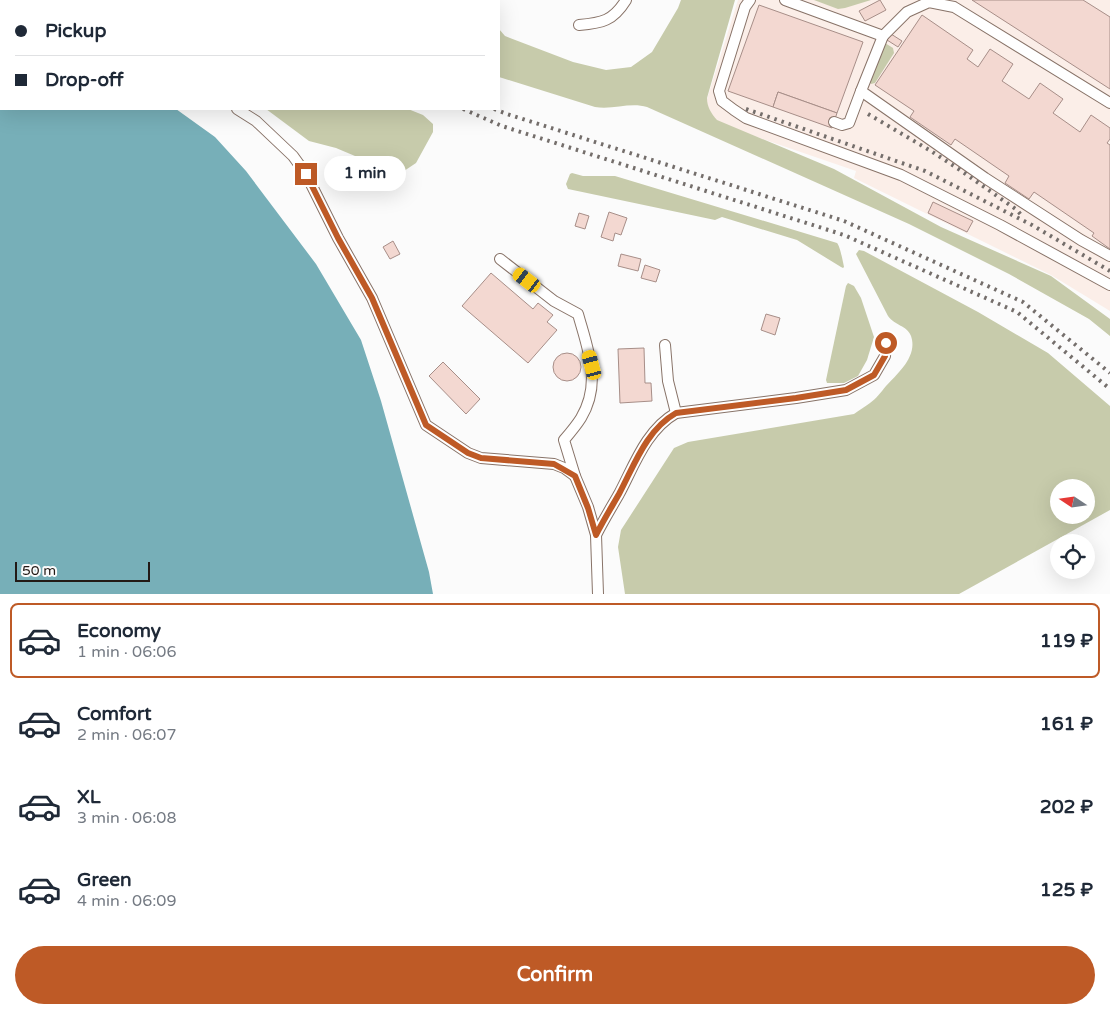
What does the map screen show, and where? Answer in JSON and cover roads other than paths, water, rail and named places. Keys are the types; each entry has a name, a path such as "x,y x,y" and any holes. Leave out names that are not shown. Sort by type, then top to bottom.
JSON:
{"lane":[{"path":"579,25 599,23 610,18 626,0"},
{"path":"750,0 745,8 718,91 722,101 746,118 901,175 1000,225 1110,285"},
{"path":"785,0 883,36"},
{"path":"834,122 842,125 849,123 883,36 907,12 929,2 954,7 1110,103"},
{"path":"861,91 985,178 1081,240 1110,256"},
{"path":"239,110 256,122 293,156 306,174 338,238 372,298 426,425 468,453 481,458 554,464 575,476"},
{"path":"500,260 554,301 578,314 592,365 592,387 588,403 580,419 564,440 596,535 598,594"},
{"path":"596,535 636,458 655,430 666,418 676,413 846,390 874,375 885,356 886,343"},
{"path":"665,345 668,381 676,413"}],"water":[{"path":"0,110 177,110 215,137 246,171 316,264 361,340 381,401 429,572 433,594 0,594"}],"railway":[{"path":"746,109 925,171 1032,225 1110,271"},
{"path":"465,110 502,126 844,235 1017,312 1110,389"},
{"path":"497,110 844,221 1023,302 1110,373"},
{"path":"868,114 960,170 1017,210 1022,216"}]}
